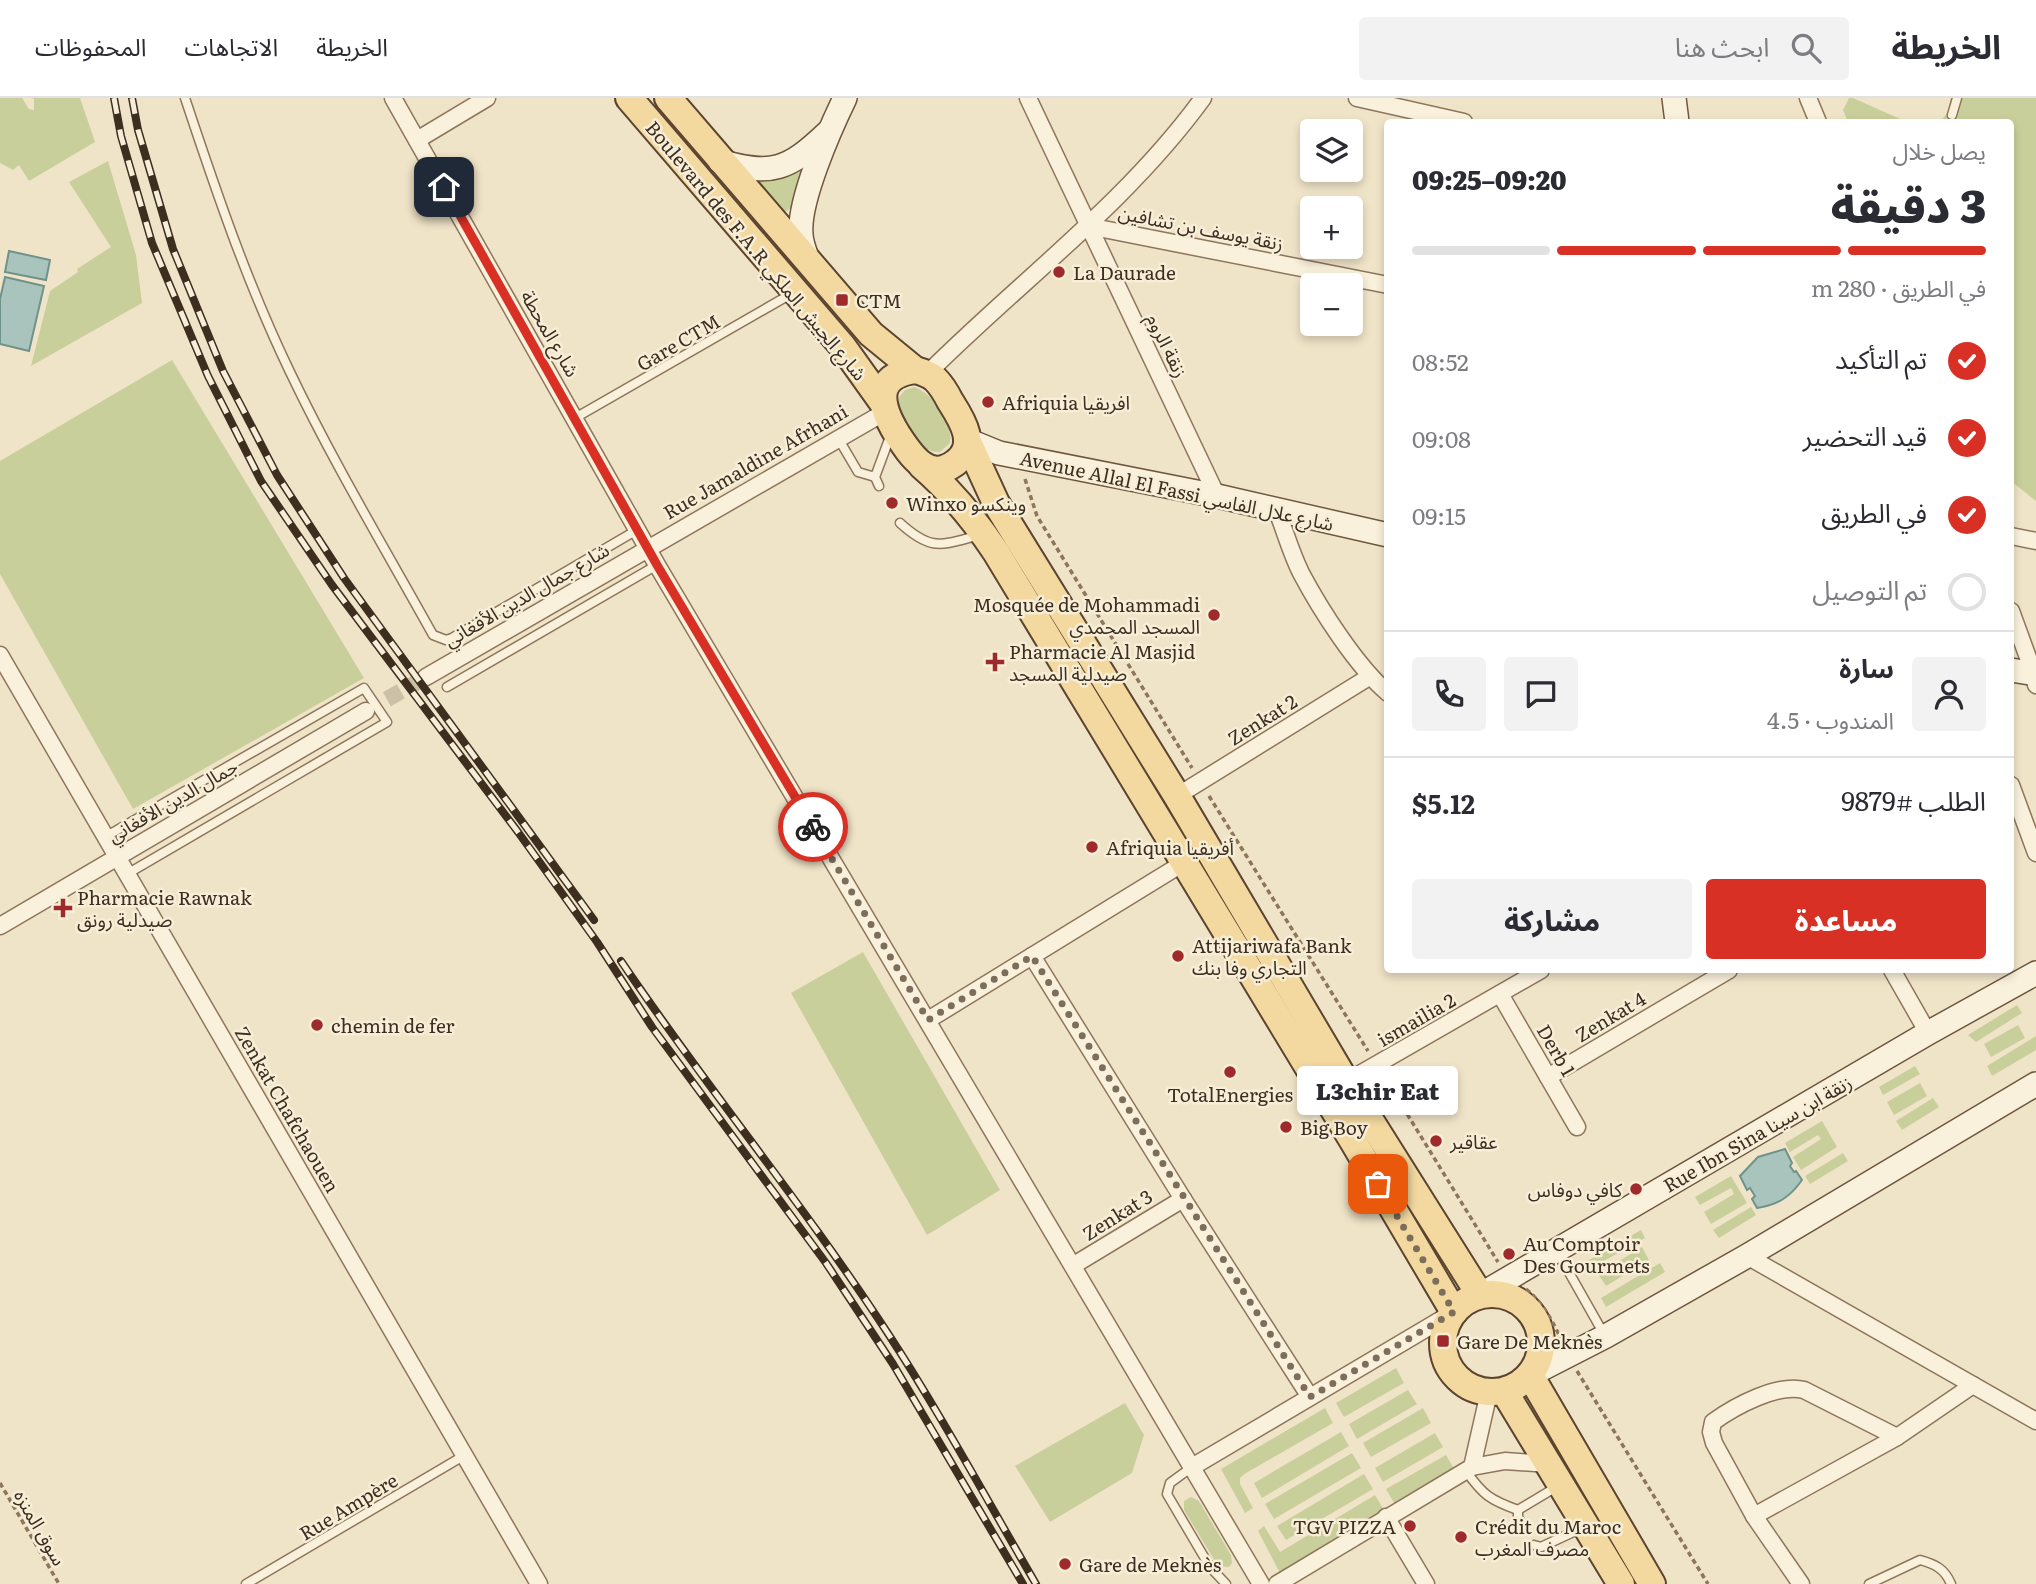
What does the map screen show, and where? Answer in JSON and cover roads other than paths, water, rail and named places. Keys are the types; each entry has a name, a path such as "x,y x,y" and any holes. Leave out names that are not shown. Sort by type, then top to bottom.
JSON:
{"main road":[{"name":"Boulevard des F.A.R شارع الجيش الملكي","path":"629,98 843,346 914,459 948,488 984,534 1185,862 1454,1312"},
{"name":"Boulevard des F.A.R شارع الجيش الملكي","path":"668,98 871,334 940,385 963,421 967,440 996,503 1177,796 1346,1083 1480,1295"},
{"path":"808,260 800,236 801,214 830,131 845,98"},
{"path":"1674,98 1677,119"},
{"path":"720,161 754,170 782,167 804,155 830,131"},
{"name":"Boulevard des F.A.R شارع الجيش الملكي","path":"887,414 889,383 897,376 921,372"},
{"path":"922,466 932,469 952,465 965,450 967,440"},
{"name":"Avenue Allal El Fassi شارع علال الفاسي","path":"967,440 999,453 1217,496 1384,534"},
{"path":"2014,671 2035,678"},
{"name":"Rue Ibn Sina زنقة ابن سينا","path":"1480,1295 1928,1033 2036,973"},
{"path":"1530,1375 1538,1362 1540,1331 1534,1317 1524,1306 1511,1298 1496,1294 1480,1295 1454,1312 1446,1326 1443,1341 1451,1371 1475,1390 1496,1392 1522,1382 1530,1375 1606,1336 1747,1256 2036,1084"},
{"path":"1530,1375 1652,1584"},
{"path":"1496,1392 1555,1474 1621,1584"}],"street":[{"name":"شارع المحطة","path":"393,98 657,565 1261,1584"},
{"path":"417,140 487,98"},
{"name":"زنقة الروم","path":"1028,98 1217,496"},
{"path":"921,372 1088,226 1154,160 1203,98"},
{"path":"1357,98 1451,119"},
{"path":"1808,98 1817,119"},
{"name":"زنقة يوسف بن تشافين","path":"1088,226 1384,284"},
{"name":"Rue Jamaldine Afrhani","path":"647,547 838,438 887,414"},
{"path":"1278,511 1300,572 1369,677 1384,690"},
{"path":"2014,537 2036,541"},
{"name":"شارع جمال الدين الأفغاني","path":"426,677 647,547"},
{"path":"2014,619 2035,678"},
{"name":"Zenkat Chafchaouen","path":"0,655 540,1584"},
{"name":"Zenkat 2","path":"1177,796 1369,677"},
{"name":"جمال الدين الأفغاني","path":"0,926 366,711"},
{"path":"2014,793 2036,853"},
{"path":"928,1020 1185,862"},
{"path":"1032,956 1310,1397"},
{"name":"ismailia 2","path":"1346,1083 1536,973"},
{"name":"Zenkat 4","path":"1548,1077 1724,973"},
{"path":"1894,973 1928,1033"},
{"name":"Derb 1","path":"1500,994 1577,1128"},
{"name":"Zenkat 3","path":"1074,1265 1183,1199"},
{"path":"1747,1256 2036,1421"},
{"path":"1192,1467 1454,1312"},
{"path":"1754,1516 1897,1437 1973,1385"},
{"path":"1801,1584 1754,1516 1714,1443 1711,1427 1717,1420 1763,1395 1789,1387 1804,1390 1897,1437"},
{"path":"1469,1469 1496,1392"},
{"path":"1277,1584 1469,1469 1505,1461 1555,1474"},
{"path":"1386,1517 1426,1584"}],"lane":[{"path":"185,98 227,226 289,371 367,521 433,635 440,639 452,638 637,530"},
{"path":"1952,115 1957,98"},
{"name":"Gare CTM","path":"575,418 796,291"},
{"path":"879,486 875,477 887,414"},
{"path":"838,438 858,472 875,477"},
{"path":"900,523 918,538 935,544 984,534"},
{"path":"447,687 657,565"},
{"path":"105,837 364,688 387,722 127,874"},
{"path":"1556,1250 1606,1336"},
{"name":"Rue Ampère","path":"246,1584 465,1455"},
{"path":"1192,1467 1170,1483 1168,1497 1210,1567 1226,1584"},
{"path":"1469,1469 1481,1492 1518,1510"},
{"path":"1521,1523 1518,1510 1555,1474"},
{"path":"1534,1545 1541,1547 1586,1525"},
{"path":"1869,1584 1920,1560 1946,1572 1951,1584"}],"water":[{"path":"9,251 50,260 46,280 5,272"},
{"path":"5,277 44,286 29,351 0,344 0,299"},
{"path":"1785,1149 1792,1163 1790,1166 1802,1180 1783,1199 1757,1208 1752,1199 1755,1196 1750,1188 1747,1190 1740,1176 1758,1157"}],"tunnel":[{"path":"366,711 426,677"}],"railway":[{"path":"114,98 121,136 152,243 208,376 261,481 332,585 518,832 597,942 652,1027 826,1263 893,1364 1023,1584"},
{"path":"132,98 138,130 173,249 223,371 277,475 344,578 594,920"},
{"path":"621,961 887,1332 945,1425 1036,1584"}],"place":[{"name":"La Daurade","path":"1059,272"},
{"name":"CTM","path":"842,300"},
{"name":"Afriquia افريقيا","path":"988,402"},
{"name":"Winxo وينكسو","path":"892,503"},
{"name":"Mosquée de Mohammadi المسجد المحمدي","path":"1214,615"},
{"name":"Pharmacie Al Masjid صيدلية المسجد","path":"995,662"},
{"name":"Afriquia أفريقيا","path":"1092,847"},
{"name":"Pharmacie Rawnak صيدلية رونق","path":"63,908"},
{"name":"Attijariwafa Bank التجاري وفا بنك","path":"1178,956"},
{"name":"chemin de fer","path":"317,1025"},
{"name":"TotalEnergies","path":"1230,1072"},
{"name":"Big Boy","path":"1286,1127"},
{"name":"عقاقير","path":"1436,1141"},
{"name":"L3chir Eat","path":"1378,1184"},
{"name":"كافي دوفاس","path":"1636,1189"},
{"name":"Au Comptoir Des Gourmets","path":"1509,1254"},
{"name":"Gare De Meknès","path":"1443,1341"},
{"name":"TGV PIZZA","path":"1410,1526"},
{"name":"Crédit du Maroc مصرف المغرب","path":"1461,1537"},
{"name":"Gare de Meknès","path":"1065,1564"}]}
